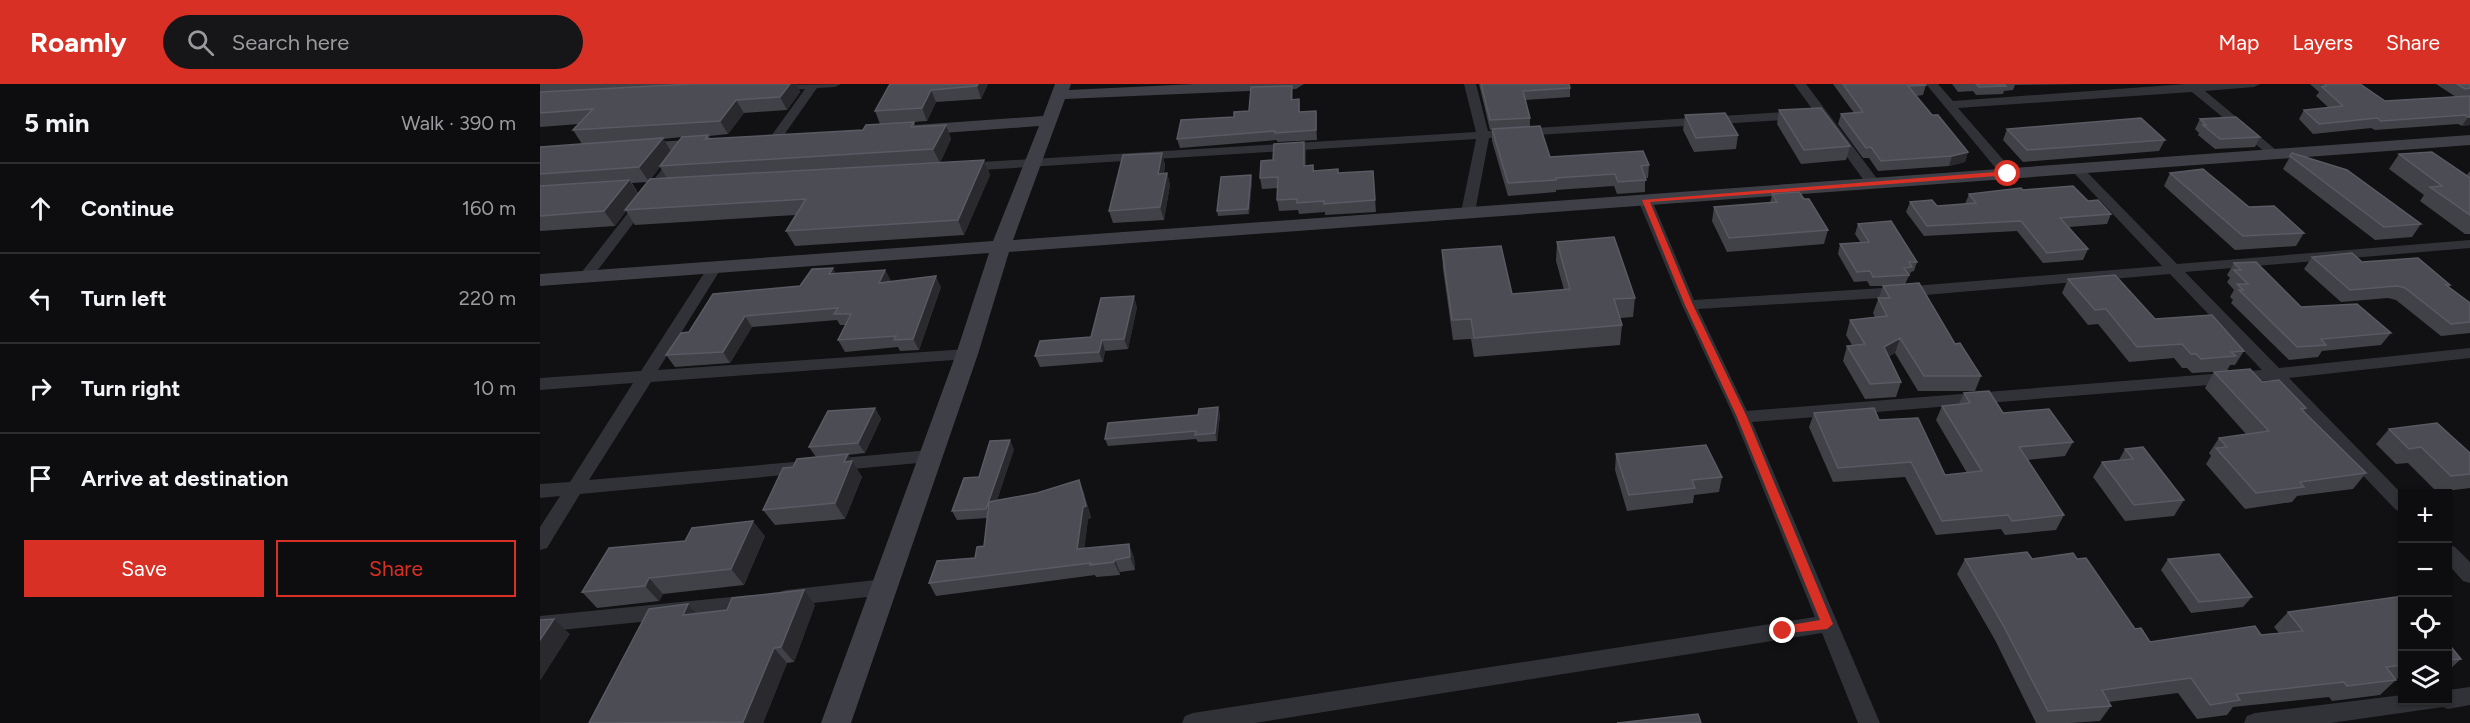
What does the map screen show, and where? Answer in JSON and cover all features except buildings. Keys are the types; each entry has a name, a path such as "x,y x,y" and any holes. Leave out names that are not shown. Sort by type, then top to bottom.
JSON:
{"street":[{"path":"767,88 835,84"},
{"path":"836,723 967,354 1001,246 1061,89 1296,84"},
{"path":"1468,212 1483,136 1470,84"},
{"path":"1800,84 1873,183"},
{"path":"1932,84 2008,174"},
{"path":"1949,105 2193,86 2254,84"},
{"path":"775,139 814,85"},
{"path":"2193,86 2276,154"},
{"path":"950,168 1823,114"},
{"path":"902,130 1049,120"},
{"path":"753,141 798,138"},
{"path":"540,280 2470,140"},
{"path":"619,149 720,143"},
{"path":"586,276 687,145"},
{"path":"2402,145 2421,159"},
{"path":"2077,169 2398,500"},
{"path":"631,189 678,186"},
{"path":"1646,200 1689,305 1742,417 1869,723"},
{"path":"1689,305 1913,291 2470,244"},
{"path":"540,543 715,267"},
{"path":"1742,417 2276,374 2470,353"},
{"path":"540,384 967,354"},
{"path":"540,491 929,456"},
{"path":"2452,556 2470,575"},
{"path":"540,624 885,587"},
{"path":"1193,723 1827,624"},
{"path":"2452,698 2470,696"},
{"path":"2255,723 2398,705"}],"route":[{"path":"1783,631 1827,624 1742,417 1689,305 1646,200 2008,174"}]}
